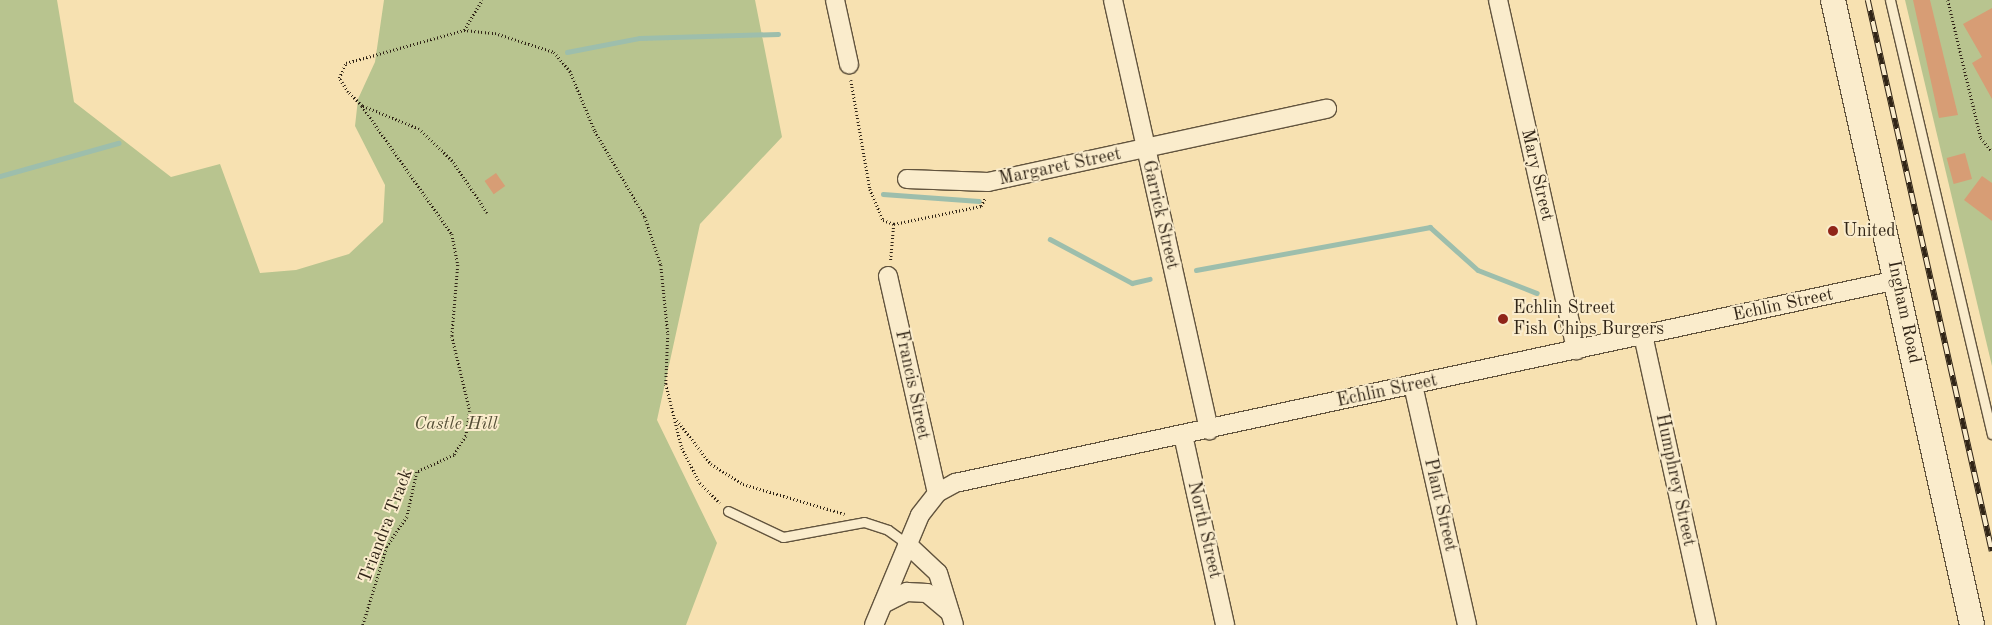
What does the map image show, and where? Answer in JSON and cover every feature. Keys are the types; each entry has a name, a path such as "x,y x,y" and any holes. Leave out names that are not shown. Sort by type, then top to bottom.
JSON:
{"main road":[{"name":"Ingham Road","path":"1833,0 1897,280 1972,625"}],"street":[{"path":"835,0 849,64"},
{"name":"Garrick Street","path":"1113,0 1208,430"},
{"name":"Mary Street","path":"1498,0 1576,350"},
{"name":"Margaret Street","path":"907,179 988,182 1328,109"},
{"name":"Francis Street","path":"888,276 937,493"},
{"name":"Echlin Street","path":"874,625 920,515 937,493 972,478 1208,430 1897,280"},
{"name":"Humphrey Street","path":"1644,335 1707,625"},
{"name":"Plant Street","path":"1413,385 1467,625"},
{"name":"North Street","path":"1183,435 1225,625"},
{"path":"908,544 933,564 952,618"},
{"path":"883,604 907,592 922,592 938,598 952,618"}],"lane":[{"path":"1890,0 1992,434"},
{"path":"728,512 783,537 864,522 888,530 908,544"}],"path":[{"path":"464,30 482,0"},
{"path":"1948,0 1981,138 1992,151"},
{"path":"487,213 452,161 419,129 362,106 339,78 346,63 464,30 495,33 554,52 584,98 595,131 644,217 662,265 668,334 666,384 682,448 700,483 728,512"},
{"path":"849,64 870,189 882,220 894,224 981,206 988,182"},
{"name":"Triandra Track","path":"362,106 452,234 458,265 452,336 470,411 466,436 454,454 417,472 407,517 387,547 363,625"},
{"path":"888,276 894,224"},
{"path":"675,417 711,464 743,484 864,522"}],"green space":[{"name":"Castle Hill","path":"0,0 57,0 74,102 171,177 220,164 260,273 296,270 349,254 383,222 385,185 355,126 358,99 375,62 384,0 755,0 782,137 700,224 657,420 717,543 686,625 0,625"},
{"path":"1905,0 1992,0 1992,366"}],"building":[{"path":"1913,0 1930,0 1958,115 1939,118"},
{"path":"1992,8 1992,99 1972,63 1982,57 1963,24"},
{"path":"1965,153 1972,179 1954,184 1947,158"},
{"path":"496,173 505,186 494,194 485,181"},
{"path":"1982,176 1992,183 1992,221 1964,200"}],"waterway":[{"path":"567,52 640,38 778,34"},
{"path":"0,176 118,143"},
{"path":"883,194 979,201"},
{"path":"1196,270 1430,227 1478,270 1537,293"},
{"path":"1050,239 1132,283 1150,279"}],"railway":[{"path":"1868,0 1992,551"}],"place":[{"name":"United","path":"1833,231"},
{"name":"Echlin Street Fish Chips Burgers","path":"1503,319"}]}
